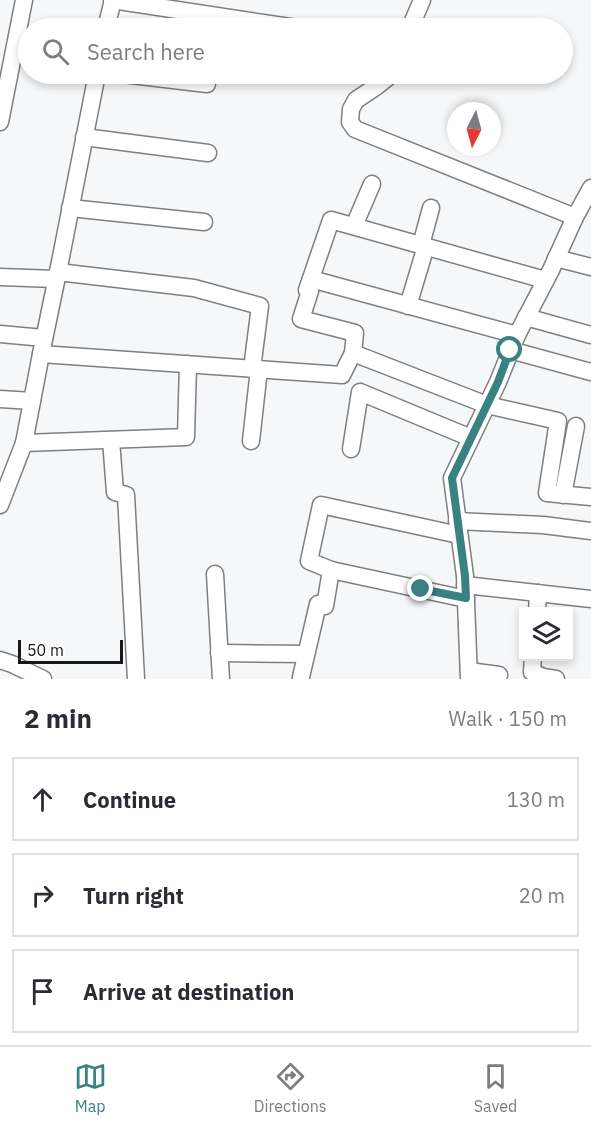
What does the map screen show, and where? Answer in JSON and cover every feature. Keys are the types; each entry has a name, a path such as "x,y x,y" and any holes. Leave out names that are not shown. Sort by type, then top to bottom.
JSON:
{"street":[{"path":"21,18 24,0"},
{"path":"108,18 113,0 231,18"},
{"path":"414,18 422,0"},
{"path":"0,122 18,35"},
{"path":"0,505 24,443 95,84"},
{"path":"380,84 356,100 351,109 350,122 355,129 575,217"},
{"path":"84,137 207,153"},
{"path":"354,226 372,184"},
{"path":"498,679 499,675 469,675 466,592 452,478 526,317 591,188"},
{"path":"70,208 204,222"},
{"path":"408,306 424,246 431,208"},
{"path":"0,334 43,346 188,364 342,375 353,353 355,333 302,319 310,291 307,290 331,220 545,280"},
{"path":"556,258 591,267"},
{"path":"0,277 57,276 194,288 260,306 251,441"},
{"path":"311,279 408,306 591,372"},
{"path":"526,317 591,335"},
{"path":"353,353 487,405 583,428 563,495"},
{"path":"24,443 186,437 188,364"},
{"path":"351,449 360,392 471,438"},
{"path":"0,399 32,401"},
{"path":"558,421 547,493 591,498"},
{"path":"111,440 115,492 126,495 136,679"},
{"path":"591,531 543,525 458,528 321,505 309,561 331,570 466,592 538,593 591,599"},
{"path":"301,677 318,604 325,606 331,570"},
{"path":"215,574 221,679"},
{"path":"537,607 538,593"},
{"path":"219,653 306,654"},
{"path":"0,660 43,679"},
{"path":"533,661 532,672 556,679"}],"route":[{"path":"421,589 466,598 452,478 498,382 510,350"}]}
